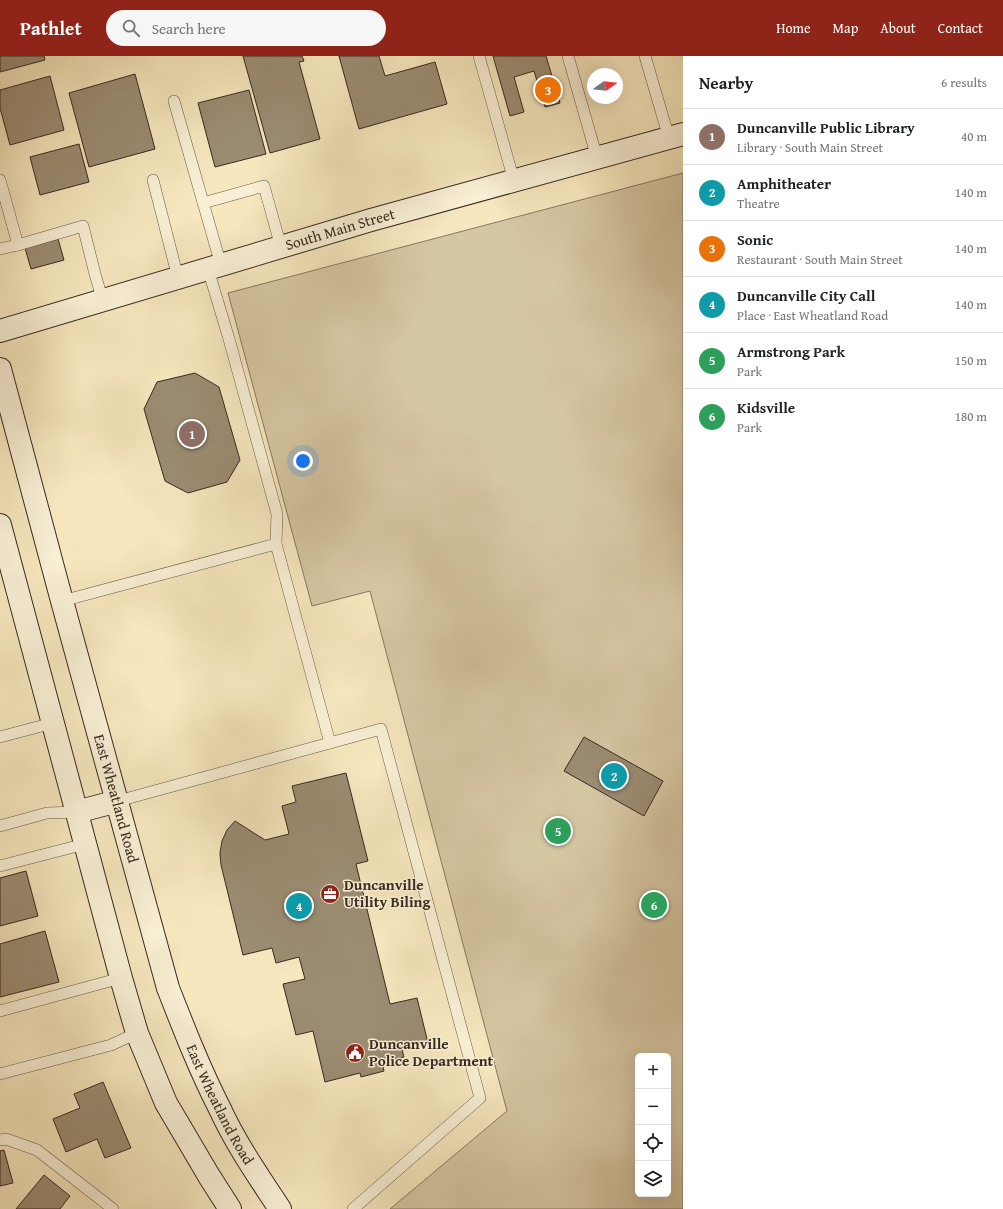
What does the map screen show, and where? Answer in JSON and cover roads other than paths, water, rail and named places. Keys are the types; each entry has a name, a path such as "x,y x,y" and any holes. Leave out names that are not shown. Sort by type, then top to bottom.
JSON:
{"main road":[{"name":"South Main Street","path":"0,331 371,220 676,136"},
{"name":"East Wheatland Road","path":"0,369 168,988 220,1110 250,1162 280,1209"},
{"path":"0,525 76,812 137,1033 166,1103 230,1209"},
{"path":"76,812 118,801"}],"lane":[{"path":"479,56 514,181"},
{"path":"568,56 597,158"},
{"path":"645,56 676,136"},
{"path":"174,101 203,202 214,267 229,339 277,514 276,544 330,743"},
{"path":"0,180 18,245"},
{"path":"153,180 178,278"},
{"path":"203,202 264,186 281,247"},
{"path":"0,249 83,226 103,301"},
{"path":"62,601 276,544"},
{"path":"0,737 53,723"},
{"path":"118,801 380,729 480,1098 353,1209"},
{"path":"0,826 47,814 76,812"},
{"path":"0,866 85,844"},
{"path":"0,1011 121,978"},
{"path":"0,1074 111,1045 137,1033"},
{"path":"0,1140 6,1139 37,1150 113,1209"}],"place":[{"name":"Sonic","path":"548,90"},
{"name":"Duncanville Public Library","path":"192,434"},
{"name":"Amphitheater","path":"614,776"},
{"name":"Armstrong Park","path":"558,831"},
{"name":"Duncanville Utility Biling","path":"330,894"},
{"name":"Kidsville","path":"654,905"},
{"name":"Duncanville City Call","path":"299,906"},
{"name":"Duncanville Police Department","path":"355,1053"}]}
